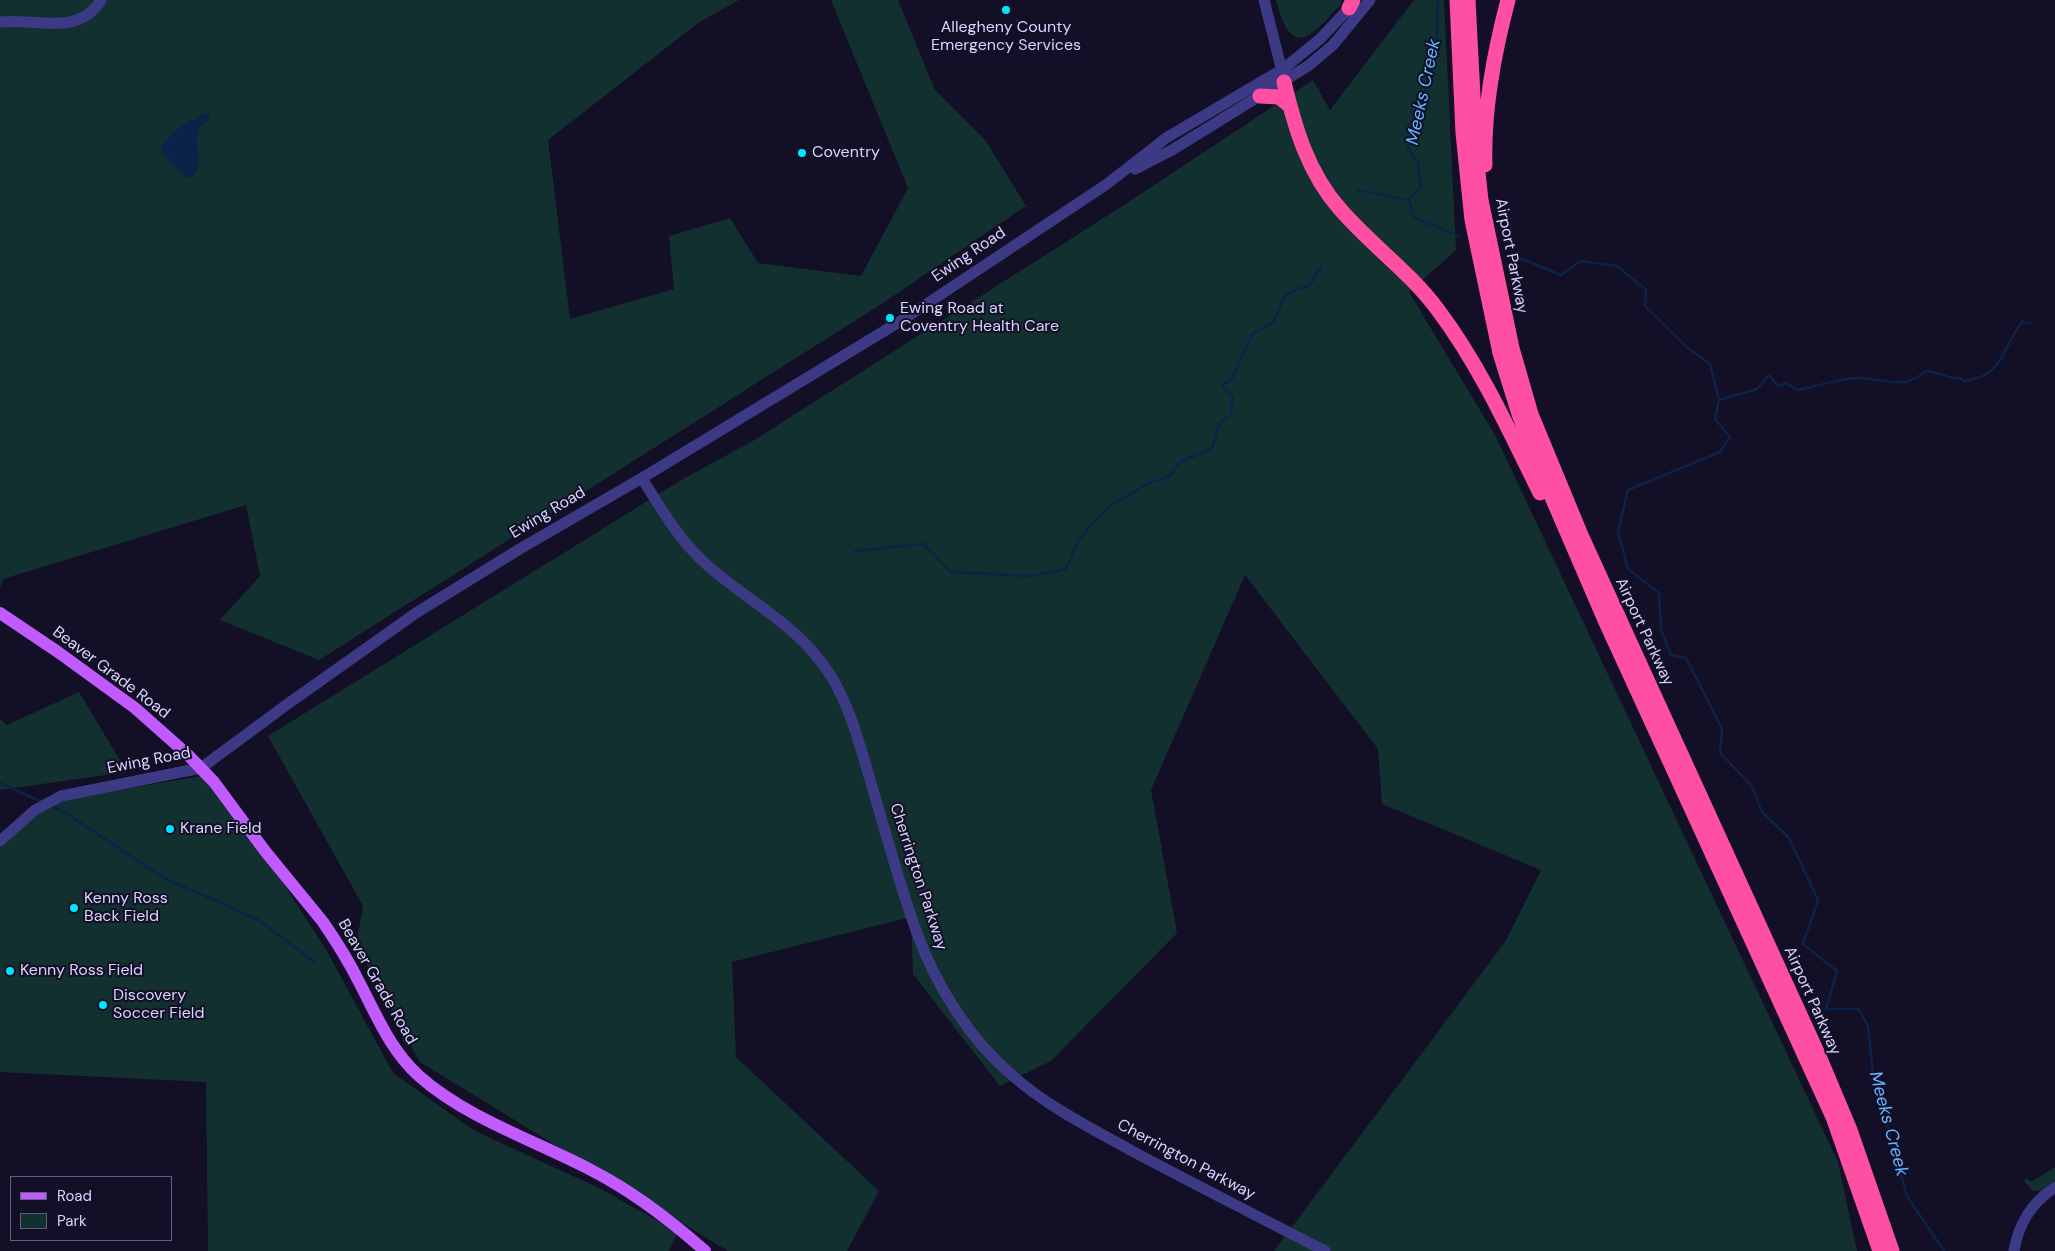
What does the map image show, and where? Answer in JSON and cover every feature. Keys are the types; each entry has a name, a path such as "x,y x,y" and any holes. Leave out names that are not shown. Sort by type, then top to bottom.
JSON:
{"highway":[{"name":"Airport Parkway","path":"1457,0 1463,133 1472,220 1500,353 1542,474 1605,620 1833,1117 1880,1251"},
{"name":"Airport Parkway","path":"1468,0 1476,154 1491,253 1512,348 1531,414 1581,536 1818,1054 1850,1130 1892,1251"},
{"path":"1491,253 1485,161 1487,117 1498,42 1508,0"},
{"path":"1284,75 1290,106 1303,149 1323,187 1349,219 1421,288 1447,322 1482,377 1576,567 1605,620"},
{"path":"1260,96 1279,97 1290,106"}],"main road":[{"name":"Beaver Grade Road","path":"0,613 135,708 201,768 323,922 340,948 389,1039 419,1076 448,1097 493,1122 592,1170 630,1192 660,1212 705,1251"}],"street":[{"path":"0,22 31,21 58,25 75,22 95,10 101,0"},
{"path":"1264,0 1284,75"},
{"name":"Ewing Road","path":"0,841 35,810 61,796 201,768 416,613 577,514 642,478 904,319 1107,184 1166,138 1284,75 1333,44 1370,0"},
{"name":"Ewing Road","path":"1107,184 1172,150 1260,96 1320,39 1353,3"},
{"name":"Cherrington Parkway","path":"642,478 675,530 693,551 724,579 794,631 831,677 854,726 911,917 928,960 950,1001 991,1054 1014,1077 1070,1116 1197,1186 1325,1251"},
{"path":"2014,1251 2019,1231 2028,1213 2039,1200 2055,1187"}],"green space":[{"path":"0,0 739,0 698,23 548,140 570,319 674,289 669,236 730,218 758,263 861,276 908,188 831,0 898,0 935,90 986,141 1026,206 883,303 319,660 220,620 260,576 246,505 3,579 0,588"},
{"path":"1276,0 1342,0 1341,4 1320,26 1303,37 1296,37 1289,31 1282,19"},
{"path":"1414,0 1444,0 1456,250 1409,292 1495,435 1838,1162 1857,1251 1274,1251 1505,942 1541,870 1382,804 1378,749 1245,575 1151,790 1177,933 1051,1061 1000,1086 913,974 911,917 732,962 736,1057 879,1191 847,1251 728,1251 420,1062 356,945 363,906 268,736 683,479 751,442 1121,207 1313,80 1330,110"},
{"path":"79,692 127,772 0,790 0,719 7,725"},
{"path":"202,776 280,878 328,953 393,1073 475,1131 599,1188 678,1232 669,1251 208,1251 206,1082 0,1072 0,840 47,806 82,796"},
{"path":"2055,1167 2055,1180 2039,1191 2033,1191 2024,1181 2026,1178 2031,1182"}],"water":[{"path":"205,113 210,116 198,132 198,166 193,176 186,178 162,153 161,146 176,129"}],"waterway":[{"name":"Meeks Creek","path":"1438,0 1436,51 1408,148 1418,163 1421,187 1409,200 1414,217 1459,236"},
{"path":"1358,190 1408,200"},
{"name":"Meeks Creek","path":"1510,254 1561,275 1580,261 1617,266 1646,290 1645,306 1689,349 1710,364 1719,400 1715,419 1730,437 1720,452 1628,490 1618,531 1628,569 1659,593 1661,630 1671,655 1686,658 1722,729 1720,753 1752,786 1762,812 1789,838 1818,900 1803,944 1837,971 1826,1009 1859,1009 1868,1026 1873,1075 1907,1196 1944,1251"},
{"path":"855,551 924,544 951,572 1030,576 1066,569 1079,539 1108,507 1149,483 1169,477 1180,462 1212,448 1219,424 1231,414 1233,397 1222,386 1233,377 1252,334 1273,322 1286,294 1310,285 1321,266"},
{"path":"1719,400 1757,389 1769,375 1778,386 1786,383 1797,390 1851,378 1893,382 1910,381 1925,371 1960,378 1963,381 1977,378 1987,374 1995,367 2022,322 2030,323"},
{"path":"0,783 42,802"},
{"path":"52,807 66,813 164,878 257,919 316,963"}],"place":[{"name":"Allegheny County Emergency Services","path":"1006,10"},
{"name":"Coventry","path":"802,153"},
{"name":"Ewing Road at Coventry Health Care","path":"890,318"},
{"name":"Krane Field","path":"170,829"},
{"name":"Kenny Ross Back Field","path":"74,908"},
{"name":"Kenny Ross Field","path":"10,971"},
{"name":"Discovery Soccer Field","path":"103,1005"}]}
